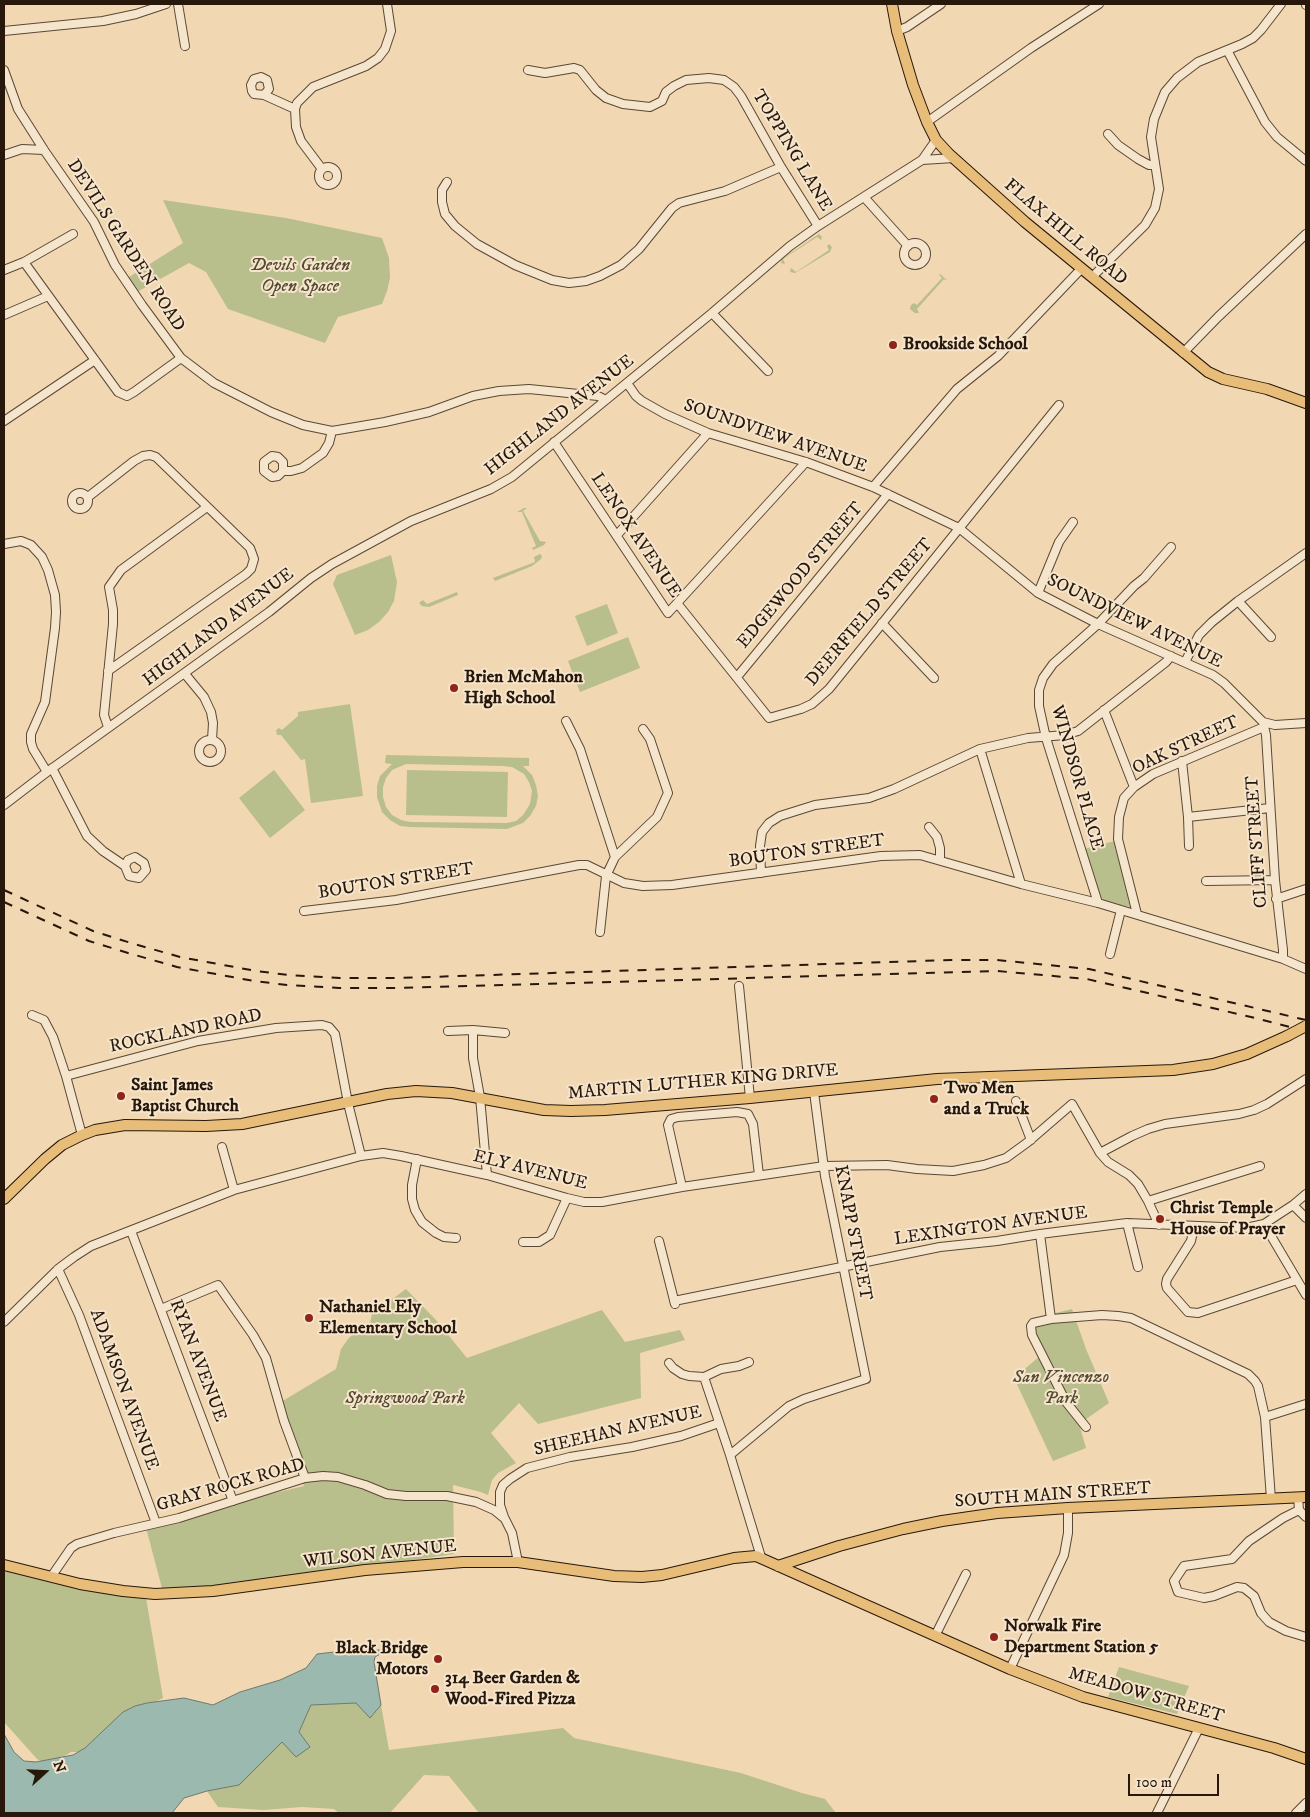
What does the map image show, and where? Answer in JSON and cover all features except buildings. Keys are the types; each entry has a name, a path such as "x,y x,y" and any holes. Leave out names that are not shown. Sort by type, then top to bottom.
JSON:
{"main road":[{"name":"FLAX HILL ROAD","path":"892,4 897,31 913,85 927,122 936,140 954,158 1005,206 1184,353 1215,376 1267,389 1306,403"},
{"name":"MARTIN LUTHER KING DRIVE","path":"4,1199 62,1145 101,1128 125,1125 206,1126 242,1124 387,1094 416,1091 447,1092 544,1110 571,1112 750,1098 937,1079 1173,1070 1213,1064 1247,1054 1306,1026"},
{"name":"SOUTH MAIN STREET","path":"778,1566 839,1546 902,1529 997,1513 1302,1497"},
{"name":"WILSON AVENUE","path":"4,1564 51,1578 123,1592 168,1594 222,1590 365,1570 463,1562 518,1562 614,1576 642,1577 662,1575 741,1557 760,1557"},
{"name":"MEADOW STREET","path":"760,1557 1010,1669 1082,1697 1292,1753 1306,1759"}],"street":[{"path":"4,31 103,20 136,14 166,4"},
{"path":"178,4 185,46"},
{"path":"322,169 301,140 296,127 295,109 297,103 312,87 366,66 378,58 385,49 391,30 386,4"},
{"path":"897,31 907,27 940,4"},
{"path":"927,122 1032,48 1099,4"},
{"path":"1092,277 1139,232 1152,215 1158,202 1159,188 1154,165 1152,131 1157,109 1165,92 1190,66 1204,58 1242,44 1257,34 1281,4"},
{"path":"1227,50 1264,122 1277,137 1306,161"},
{"name":"TOPPING LANE","path":"528,70 545,73 574,68 580,70 596,90 606,98 623,104 650,107 662,101 666,92 686,80 709,78 724,80 734,87 741,96 781,167 818,226"},
{"name":"DEVILS GARDEN ROAD","path":"4,70 18,109 94,222 115,265 142,306 181,358 214,383 271,412 303,425 332,431 429,412 473,396 499,391 530,389 598,396 606,400"},
{"path":"264,94 295,109"},
{"path":"1108,134 1118,145 1138,160 1154,165"},
{"name":"HIGHLAND AVENUE","path":"4,805 108,727 185,674 332,564 416,518 502,484 712,313 772,261 818,226 922,160 936,140"},
{"path":"4,155 22,149 44,150"},
{"name":"HIGHLAND AVENUE","path":"922,160 954,158"},
{"path":"447,182 442,190 442,202 445,214 454,226 477,244 515,265 552,280 569,282 586,281 621,265 639,249 672,208 679,203 725,191 781,167"},
{"path":"864,197 908,246"},
{"path":"4,270 24,262 73,234"},
{"path":"1184,353 1306,234"},
{"path":"24,262 118,392 127,396 181,358"},
{"path":"873,486 957,389 998,356 1081,269"},
{"path":"4,314 48,296"},
{"path":"712,313 768,371"},
{"path":"4,421 95,360"},
{"name":"SOUNDVIEW AVENUE","path":"627,382 636,396 642,401 708,433 806,462 873,486 959,528 1038,593 1098,624 1213,675 1224,683 1263,725"},
{"name":"DEERFIELD STREET","path":"769,718 801,709 818,700 1059,405"},
{"path":"283,471 302,468 323,453 329,443 332,431"},
{"path":"617,535 708,433"},
{"name":"LENOX AVENUE","path":"554,442 668,613 677,603 769,718"},
{"path":"88,497 134,461 150,455 156,457 250,548 254,559 251,569 108,671"},
{"path":"677,603 806,462"},
{"name":"EDGEWOOD STREET","path":"737,677 888,494"},
{"path":"108,727 104,715 113,624 113,610 109,587 112,580 121,570 206,507"},
{"path":"1038,593 1059,542 1073,522"},
{"path":"4,544 14,541 31,545 44,562 53,587 56,612 55,628 45,702 31,734 33,750 49,770 87,836 103,851 125,866"},
{"name":"WINDSOR PLACE","path":"1098,902 1046,738 1039,706 1039,690 1043,678 1053,664 1098,624 1144,578 1171,547"},
{"path":"1186,662 1199,635 1212,622 1238,601 1306,553"},
{"path":"1238,601 1271,637"},
{"path":"882,623 934,678"},
{"path":"761,873 760,846 762,832 769,823 780,816 815,804 869,798 894,789 980,749 1028,738 1046,738 1078,731 1166,662 1171,656"},
{"path":"185,674 204,698 211,712 213,723 212,740"},
{"path":"1104,710 1134,787"},
{"path":"566,721 580,749 615,857"},
{"path":"1263,725 1306,723"},
{"name":"OAK STREET","path":"1137,914 1118,839 1119,817 1124,798 1134,787 1153,774 1263,725"},
{"name":"CLIFF STREET","path":"1263,725 1266,735 1276,899 1283,959"},
{"path":"600,932 606,876 615,857 657,817 668,793 650,739 643,729"},
{"path":"980,749 1021,884"},
{"path":"1182,761 1189,846"},
{"path":"1188,817 1270,808"},
{"path":"929,827 937,837 940,848 940,860"},
{"name":"BOUTON STREET","path":"304,911 396,900 579,865 586,865 624,883 643,886 672,886 904,854 920,855 1021,884 1098,902 1283,959 1306,969"},
{"path":"1206,881 1275,880"},
{"path":"1276,899 1306,889"},
{"path":"1110,954 1121,910"},
{"path":"739,986 750,1098"},
{"path":"32,1015 44,1020 53,1037 82,1135"},
{"name":"ROCKLAND ROAD","path":"66,1076 198,1041 276,1028 322,1025 329,1027 335,1034 348,1103 361,1156"},
{"path":"448,1030 505,1033"},
{"path":"473,1030 473,1058 480,1097 487,1176"},
{"path":"1159,1225 1138,1184 1108,1162 1100,1153 1148,1129 1165,1124 1239,1114 1254,1110 1267,1104 1306,1078"},
{"name":"KNAPP STREET","path":"730,1455 789,1406 804,1399 866,1379 842,1266 824,1166 814,1092"},
{"path":"1016,1101 1031,1140"},
{"name":"ELY AVENUE","path":"4,1322 58,1269 74,1256 91,1246 234,1190 361,1156 383,1153 487,1176 584,1202 602,1202 682,1187 824,1166 887,1165 953,1171 984,1165 1006,1158 1031,1140 1072,1104 1100,1153"},
{"path":"682,1187 668,1125 678,1117 737,1112 748,1114 753,1124 759,1175"},
{"path":"222,1148 234,1190"},
{"path":"416,1160 412,1185 412,1200 415,1210 422,1222 444,1236 456,1238"},
{"path":"1148,1201 1260,1166"},
{"name":"LEXINGTON AVENUE","path":"659,1240 675,1303 842,1266 940,1247 1128,1223 1246,1228 1264,1224 1306,1194"},
{"path":"523,1242 539,1242 550,1235 567,1198"},
{"path":"1293,1205 1306,1218"},
{"path":"1128,1223 1138,1267"},
{"path":"1264,1224 1306,1295"},
{"path":"1194,1227 1191,1241 1167,1279 1166,1284 1167,1288 1188,1312 1198,1313 1297,1280"},
{"name":"RYAN AVENUE","path":"131,1231 234,1501"},
{"path":"1040,1234 1051,1319"},
{"name":"ADAMSON AVENUE","path":"58,1269 80,1316 156,1523"},
{"path":"161,1309 218,1285 253,1335 266,1358 284,1421 305,1478"},
{"path":"1086,1426 1066,1402 1031,1331 1033,1323 1051,1319 1102,1315 1131,1318 1248,1374 1258,1386 1265,1417 1271,1499"},
{"path":"670,1363 673,1368 682,1374 704,1376 721,1369 749,1362"},
{"path":"704,1376 760,1557"},
{"path":"1265,1417 1306,1404"},
{"name":"SHEEHAN AVENUE","path":"505,1519 500,1505 500,1492 503,1485 510,1478 527,1468 570,1457 632,1447 681,1436 719,1423"},
{"name":"GRAY ROCK ROAD","path":"51,1578 71,1548 76,1544 179,1518 305,1478 338,1477 387,1494 447,1496 476,1502 494,1510 505,1519"},
{"path":"1299,1510 1302,1497"},
{"path":"1010,1669 1064,1555 1068,1533 1068,1508"},
{"path":"1299,1510 1306,1518"},
{"path":"1299,1510 1283,1518 1249,1541 1232,1559 1184,1566 1174,1581 1178,1592 1204,1598 1237,1587 1244,1588 1254,1596 1261,1612 1269,1622 1286,1631 1306,1637"},
{"path":"505,1519 512,1533 518,1562"},
{"path":"935,1636 966,1574"},
{"path":"1157,1813 1199,1728"},
{"path":"1296,1813 1306,1803"}],"green space":[{"name":"Devils Garden Open Space","path":"163,200 286,218 382,238 389,258 390,278 382,304 338,317 325,343 228,309 206,272 189,263 137,292 126,279 183,243"},
{"path":"819,234 822,237 821,240 817,237 783,259 785,264 781,263 782,259"},
{"path":"829,244 832,247 830,252 795,273 790,272 791,268 796,272 829,250 827,246"},
{"path":"940,274 948,281 944,279 917,309 919,313 915,313 910,309 911,305 914,303 917,305 942,278"},
{"path":"527,508 523,511 540,541 546,542 544,545 533,550 532,548 536,546 522,512 517,512"},
{"path":"540,554 542,556 541,559 532,566 495,581 493,578 535,562 534,557"},
{"path":"391,555 397,582 394,601 388,612 379,622 368,630 355,635 333,584 337,575"},
{"path":"457,592 458,595 429,607 422,606 419,603 423,600 427,604"},
{"path":"607,604 618,633 587,646 575,616"},
{"path":"628,637 640,668 580,692 568,661"},
{"path":"350,704 363,796 311,803 305,759 301,760 281,735 277,735 276,730 279,728 282,730 298,716 298,712"},
{"path":"386,755 529,758 529,766 523,766 532,775 536,785 538,796 536,806 523,823 507,829 400,826 382,812 377,797 377,786 380,776 392,764 385,763","holes":["406,764 512,767 524,774 532,791 530,804 523,815 516,821 507,823 410,822 392,815 386,807 383,797 383,787 386,778 392,770"]},
{"path":"274,770 305,810 270,838 239,798"},
{"path":"407,770 508,772 507,817 406,815"},
{"path":"1115,841 1130,907 1100,901 1084,849"},
{"name":"Springwood Park","path":"406,1289 436,1320 467,1358 602,1310 625,1342 680,1330 685,1340 640,1353 641,1398 538,1424 519,1403 491,1433 516,1463 498,1473 492,1480 488,1495 453,1485 454,1554 208,1590 163,1592 145,1524 304,1486 276,1405 336,1369 341,1349 348,1339 361,1326 370,1323 372,1314"},
{"name":"San Vincenzo Park","path":"1072,1309 1086,1349 1109,1403 1079,1424 1086,1448 1053,1461 1014,1378 1040,1356 1028,1332 1031,1319"},
{"path":"4,1564 145,1592 163,1698 145,1707 91,1752 71,1752 48,1766 37,1759 4,1722"},
{"path":"1119,1667 1189,1686 1177,1714 1108,1697"},
{"path":"356,1703 370,1717 381,1705 389,1750 563,1728 574,1738 741,1773 825,1799 836,1813 479,1813 449,1776 424,1775 390,1813 339,1813 334,1809 302,1807 264,1810 218,1807 207,1791 239,1785 282,1742 310,1747 299,1732 311,1705"}],"water":[{"path":"379,1650 380,1654 375,1657 374,1662 381,1705 370,1718 356,1703 311,1705 299,1732 310,1747 296,1757 282,1742 239,1785 207,1791 184,1798 172,1813 4,1813 4,1734 14,1752 24,1761 36,1762 73,1755 85,1748 123,1712 135,1706 184,1698 213,1705 240,1692 280,1680 306,1668 317,1654 343,1651 343,1654"}],"railway":[{"path":"4,890 93,931 131,943 180,957 288,975 340,978 398,978 997,960 1089,969 1306,1020"},
{"path":"4,902 89,941 128,953 177,967 287,985 339,988 398,988 997,971 1087,979 1306,1031"}],"place":[{"name":"Brookside School","path":"893,345"},
{"name":"Brien McMahon High School","path":"454,688"},
{"name":"Saint James Baptist Church","path":"121,1096"},
{"name":"Two Men and a Truck","path":"934,1099"},
{"name":"Christ Temple House of Prayer","path":"1160,1219"},
{"name":"Nathaniel Ely Elementary School","path":"309,1318"},
{"name":"Norwalk Fire Department Station 5","path":"994,1637"},
{"name":"Black Bridge Motors","path":"438,1659"},
{"name":"314 Beer Garden & Wood-Fired Pizza","path":"435,1689"}]}
